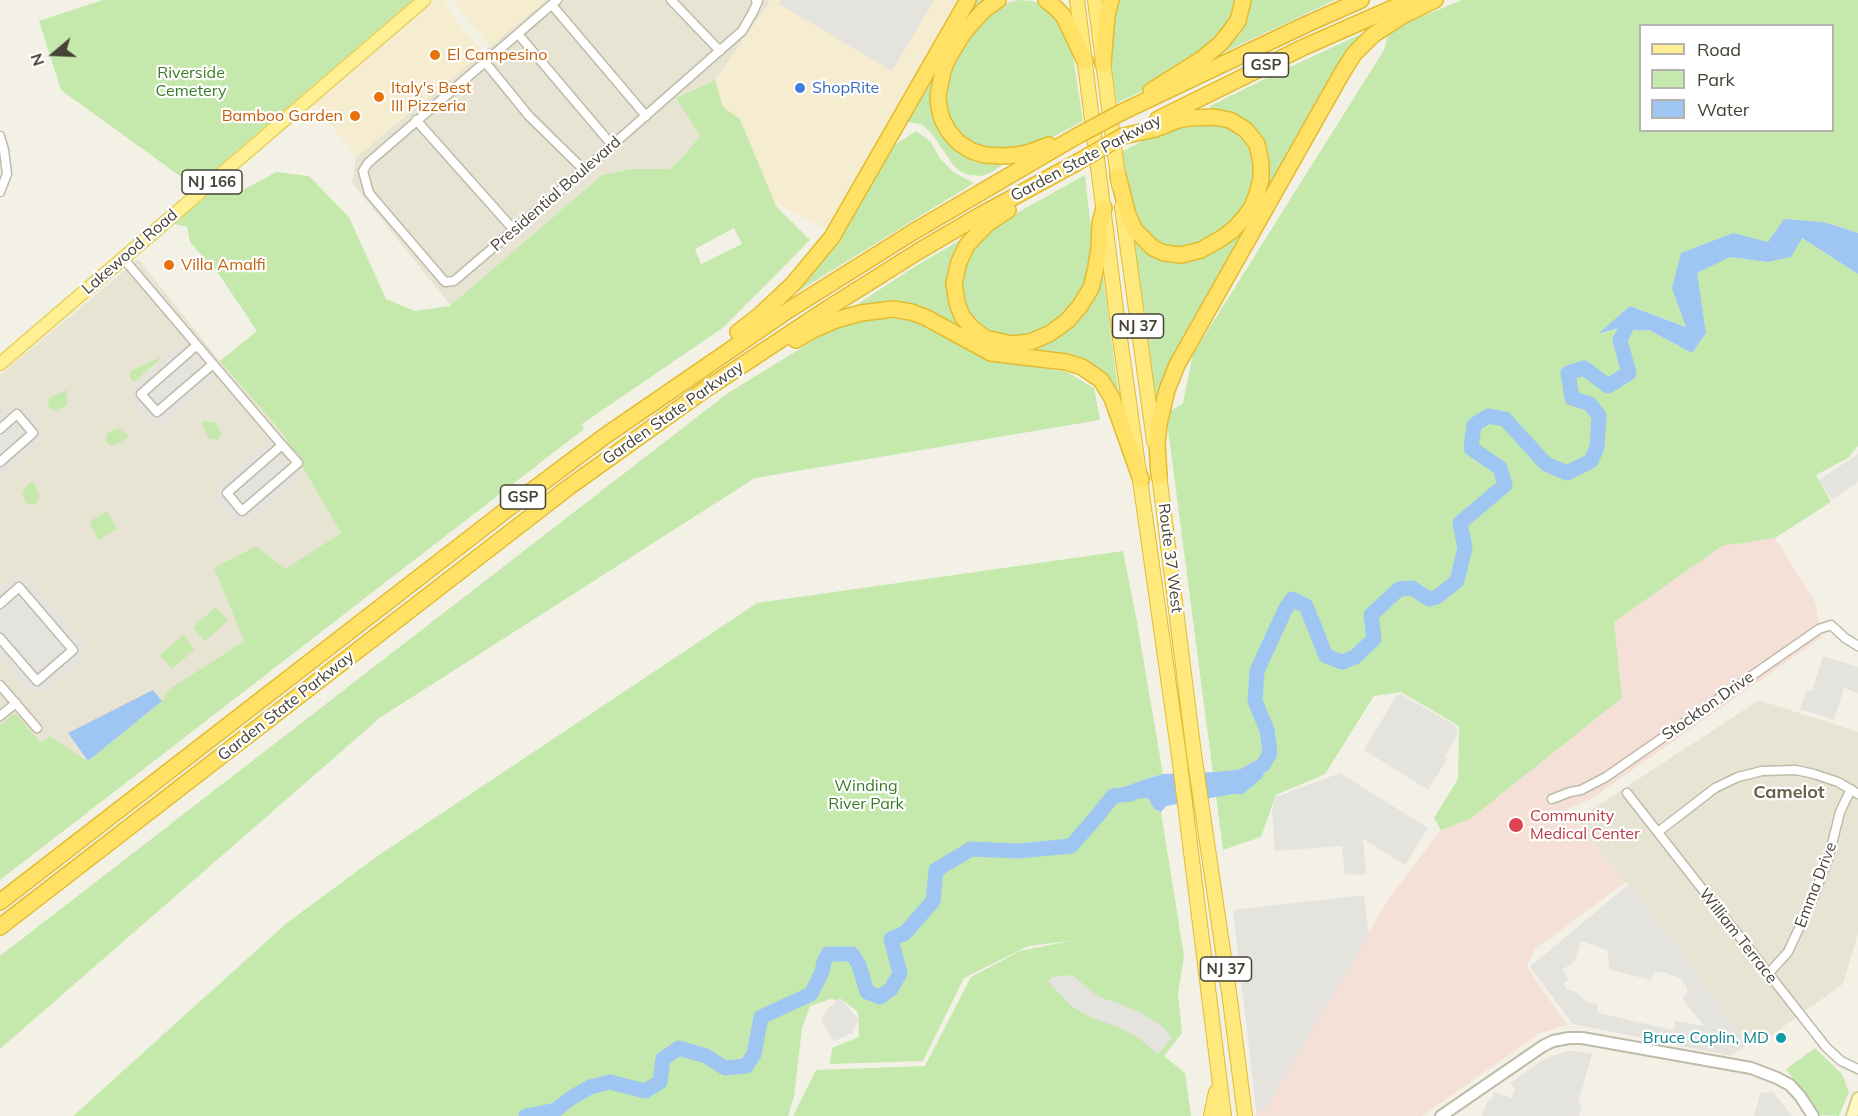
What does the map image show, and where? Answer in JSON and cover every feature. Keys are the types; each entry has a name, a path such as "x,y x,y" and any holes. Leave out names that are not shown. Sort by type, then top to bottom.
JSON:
{"highway":[{"path":"510,507 665,383 749,324 798,279 821,252 848,212 968,0"},
{"path":"998,0 984,10 964,32 944,65 938,95 945,125 954,138 966,147 993,156 1024,154 1077,136"},
{"path":"1046,0 1064,17 1085,61"},
{"name":"Route 37 West","path":"1077,0 1188,824 1224,1116"},
{"name":"Route 37 West","path":"1095,0 1194,754 1245,1116"},
{"path":"1103,64 1107,15 1111,0"},
{"path":"1122,112 1145,94 1203,58 1221,44 1238,21 1243,0"},
{"name":"Garden State Parkway","path":"0,902 510,507 614,430 784,313 913,232 1077,136 1122,112 1361,0"},
{"name":"Garden State Parkway","path":"0,927 540,510 735,368 830,306 977,217 1123,136 1295,52 1411,0"},
{"path":"1159,476 1157,444 1159,424 1167,390 1177,364 1342,73 1354,54 1373,34 1402,16 1435,0"},
{"path":"1118,176 1128,215 1138,234 1159,251 1181,255 1201,250 1234,229 1252,207 1261,179 1261,163 1257,144 1243,127 1224,118 1208,116 1183,119 1155,129 1123,136"},
{"path":"1076,163 1037,194 993,220 967,245 956,269 955,291 959,309 971,327 980,335 991,340 1004,344 1018,344 1042,337 1067,321 1083,302 1093,280 1098,261 1100,224 1104,208"},
{"path":"628,444 811,331 861,313 893,309 925,317 991,353 1066,362 1090,372 1101,380 1114,403 1141,480"},
{"path":"1211,1116 1216,1090 1215,1044"}],"main road":[{"name":"Lakewood Road","path":"0,364 424,0"},
{"path":"1852,1116 1858,1098"}],"street":[{"path":"671,0 720,51"},
{"name":"Presidential Boulevard","path":"416,120 368,163 363,171 369,193 445,282 454,281 584,171 720,51 742,30 758,2 756,0"},
{"path":"514,230 416,120 554,2 646,116"},
{"path":"518,34 612,145"},
{"path":"485,62 529,116 584,171"},
{"path":"0,136 7,174 0,192"},
{"path":"123,258 298,463 242,511 227,493 282,445"},
{"path":"197,345 141,394 156,412 213,364"},
{"path":"0,429 17,414 33,433 0,462"},
{"path":"0,604 20,587 73,650 37,681 0,638"},
{"name":"Stockton Drive","path":"1552,799 1581,790 1606,777 1819,629 1831,625 1858,646"},
{"path":"0,685 37,728"},
{"path":"0,716 16,703"},
{"path":"1658,832 1715,788 1738,777 1762,771 1804,771 1831,779 1854,791"},
{"name":"Emma Drive","path":"1768,974 1788,952 1829,856 1840,812 1854,791"},
{"name":"William Terrace","path":"1627,793 1832,1053 1841,1061 1858,1069"},
{"path":"1441,1116 1533,1051 1553,1041 1569,1038 1582,1038 1751,1068 1790,1085 1813,1116"}],"shaded area":[{"path":"435,0 444,0 459,24 483,52 356,157 315,104"},
{"path":"454,0 546,0 490,46"},
{"path":"546,0 768,0 770,2 715,80 676,98 700,136 681,159 669,169 631,169 602,175 451,306 352,183 356,157"},
{"path":"768,0 962,0 829,231 774,202 740,119 723,107 715,80 770,3"},
{"path":"781,0 934,0 892,71 779,4"},
{"path":"138,259 220,361 283,434 341,533 285,569 244,641 168,690 162,701 88,761 50,736 41,743 0,725 0,375"},
{"path":"184,342 215,378 161,425 156,420 150,424 129,399 134,394 130,389"},
{"path":"13,404 17,409 23,404 40,425 35,429 43,440 0,477 0,414"},
{"path":"269,441 300,477 246,524 241,518 236,523 214,498 220,493 215,488"},
{"path":"1858,454 1858,482 1832,500 1819,480"},
{"name":"Community Medical Center","path":"1775,538 1815,602 1822,637 1591,799 1567,809 1625,883 1535,949 1527,966 1568,1025 1540,1033 1422,1116 1254,1116 1392,894 1441,830 1470,819 1622,698 1613,622 1722,546"},
{"path":"16,575 20,581 26,576 85,646 80,651 84,657 41,694 36,688 31,693 0,657 0,589"},
{"path":"1823,656 1858,667 1858,693 1844,688 1834,720 1800,709 1806,691 1812,691"},
{"path":"1401,694 1456,726 1458,734 1445,756 1448,758 1428,790 1364,750 1397,695"},
{"path":"1759,700 1858,732 1858,934 1843,984 1759,1044 1748,1044 1630,883 1625,883 1576,820"},
{"path":"1340,773 1428,828 1405,865 1363,839 1366,874 1345,875 1342,846 1275,851 1272,811 1276,797"},
{"path":"1630,883 1748,1044 1731,1056 1573,1024 1530,967","holes":["1582,941 1607,950 1608,969 1650,980 1654,973 1664,972 1679,978 1686,985 1688,992 1682,998 1704,1026 1675,1021 1673,1030 1598,1013 1598,1004 1587,1002 1576,992 1567,989 1563,984 1569,979 1562,970 1575,961"]},
{"path":"1364,895 1369,935 1264,1111 1256,1110 1233,910"},
{"path":"1072,975 1099,997 1141,1013 1163,1027 1172,1038 1158,1054 1140,1039 1120,1028 1088,1016 1070,1005 1048,981 1053,977"},
{"path":"840,997 858,1019 853,1033 834,1041 821,1021 825,1012"},
{"path":"1567,1051 1592,1054 1578,1103 1582,1104 1579,1116 1482,1116 1488,1099 1491,1100 1494,1092 1512,1098 1515,1089 1510,1083 1546,1058"},
{"path":"1773,1092 1792,1116 1754,1116 1760,1093"}],"green space":[{"name":"Riverside Cemetery","path":"103,0 414,0 195,187 61,90 39,21"},
{"path":"973,0 989,0 975,13 933,107 982,161 1005,163 982,176 961,172 923,125 905,121"},
{"path":"1017,0 1033,1 1049,8 1070,36 1083,121 1039,144 1014,151 973,146 951,128 943,102 948,73 973,29 1001,5"},
{"path":"1116,0 1238,0 1236,12 1223,35 1152,86 1117,103 1109,53"},
{"path":"1247,0 1335,0 1212,58"},
{"path":"1462,0 1858,0 1858,233 1824,222 1768,242 1681,254 1687,327 1630,306 1600,334 1636,323 1692,353 1706,333 1696,273 1730,257 1767,262 1802,238 1858,274 1858,446 1848,458 1816,475 1831,502 1775,538 1722,546 1614,622 1622,698 1470,819 1441,830 1434,818 1458,779 1459,726 1401,692 1374,696 1325,774 1276,795 1261,837 1223,850 1166,414 1183,403 1193,354 1384,50 1389,30"},
{"path":"1378,26 1166,373 1156,399 1154,399 1132,233 1160,256 1242,227 1265,153 1212,111 1210,106"},
{"path":"715,80 723,107 740,119 776,206 810,240 724,327 582,424 584,429 0,880 0,725 15,713 41,743 50,736 88,761 162,701 168,690 244,641 214,568 256,546 285,569 341,533 283,434 220,361 257,331 220,276 190,242 187,227 174,224 226,180 234,195 276,172 309,176 349,217 386,299 415,311 450,306 602,175 631,169 669,169 681,159 700,136 676,98","holes":["734,228 742,244 701,264 695,249"]},
{"path":"1219,122 1239,131 1254,152 1254,191 1235,222 1193,248 1164,248 1143,235 1129,206 1121,152 1168,128"},
{"path":"916,131 931,142 939,157 953,172 974,183 789,297 890,148"},
{"path":"1085,175 1094,257 1076,303 1059,321 1033,336 1009,339 985,332 970,316 961,299 961,277 969,254 985,234 1013,215"},
{"path":"967,236 955,260 964,325 1033,346 1103,275 1120,404 1107,383 1011,352 928,314 850,309"},
{"path":"873,317 916,321 984,359 1067,372 1094,388 1100,420 755,478 381,717 0,1049 0,956 728,393 829,331"},
{"path":"159,358 134,382 130,378 131,371"},
{"path":"67,390 67,405 54,411 48,407 49,398"},
{"path":"204,421 216,423 221,433 218,440 208,438 202,424"},
{"path":"118,428 128,435 128,438 112,446 105,441 107,433"},
{"path":"30,482 34,483 40,496 35,505 27,504 22,493"},
{"path":"107,511 117,529 99,540 89,522"},
{"name":"Winding River Park","path":"1123,551 1163,774 1146,779 1112,800 1148,798 1154,809 1161,812 1184,956 1178,994 1182,1033 1164,1056 1185,1073 1191,1116 793,1116 816,1070 925,1066 971,977 1020,951 1070,941 1028,946 964,978 923,1061 830,1064 832,1048 859,1037 858,1012 844,1001 831,999 810,1006 802,1028 794,1097 788,1116 73,1116 288,922 379,855 757,603"},
{"path":"216,607 228,621 205,641 193,627"},
{"path":"183,635 195,649 172,669 160,655"},
{"path":"1815,1048 1842,1074 1849,1092 1839,1116 1819,1115 1786,1069"}],"water":[{"path":"1784,219 1824,222 1858,233 1858,274 1802,238 1791,257 1767,262 1730,257 1697,273 1706,333 1692,353 1636,323 1598,334 1630,306 1686,327 1672,288 1681,253 1733,233 1768,242"},
{"path":"153,690 162,701 88,761 68,733"},
{"path":"1258,762 1266,767 1262,778 1243,794 1166,806 1161,812 1154,809 1148,798 1112,801 1113,791 1163,774 1243,769"}],"waterway":[{"path":"1245,775 1263,765 1270,753 1267,730 1255,701 1257,671 1292,599 1306,606 1326,656 1342,662 1355,657 1374,639 1371,615 1399,589 1412,588 1429,599 1437,597 1457,581 1465,548 1460,523 1505,485 1500,468 1471,448 1474,425 1488,416 1505,419 1546,464 1567,473 1591,461 1597,447 1599,416 1590,404 1572,398 1568,373 1584,368 1608,386 1629,373 1620,340 1629,322 1644,323"},
{"path":"526,1116 556,1110 590,1087 610,1082 645,1091 660,1082 663,1059 679,1048 706,1056 725,1068 746,1066 754,1054 761,1017 811,994 828,954 852,954 859,965 867,992 880,997 891,989 900,973 891,939 905,933 933,901 936,870 971,849 1018,851 1071,846 1113,796 1131,794"}],"place":[{"name":"El Campesino","path":"435,55"},
{"name":"ShopRite","path":"800,88"},
{"name":"Italy's Best III Pizzeria","path":"379,97"},
{"name":"Bamboo Garden","path":"355,116"},
{"name":"Villa Amalfi","path":"169,265"},
{"name":"Community Medical Center","path":"1516,825"},
{"name":"Bruce Coplin, MD","path":"1781,1038"}],"district":[{"name":"Camelot","path":"1789,793"}]}
